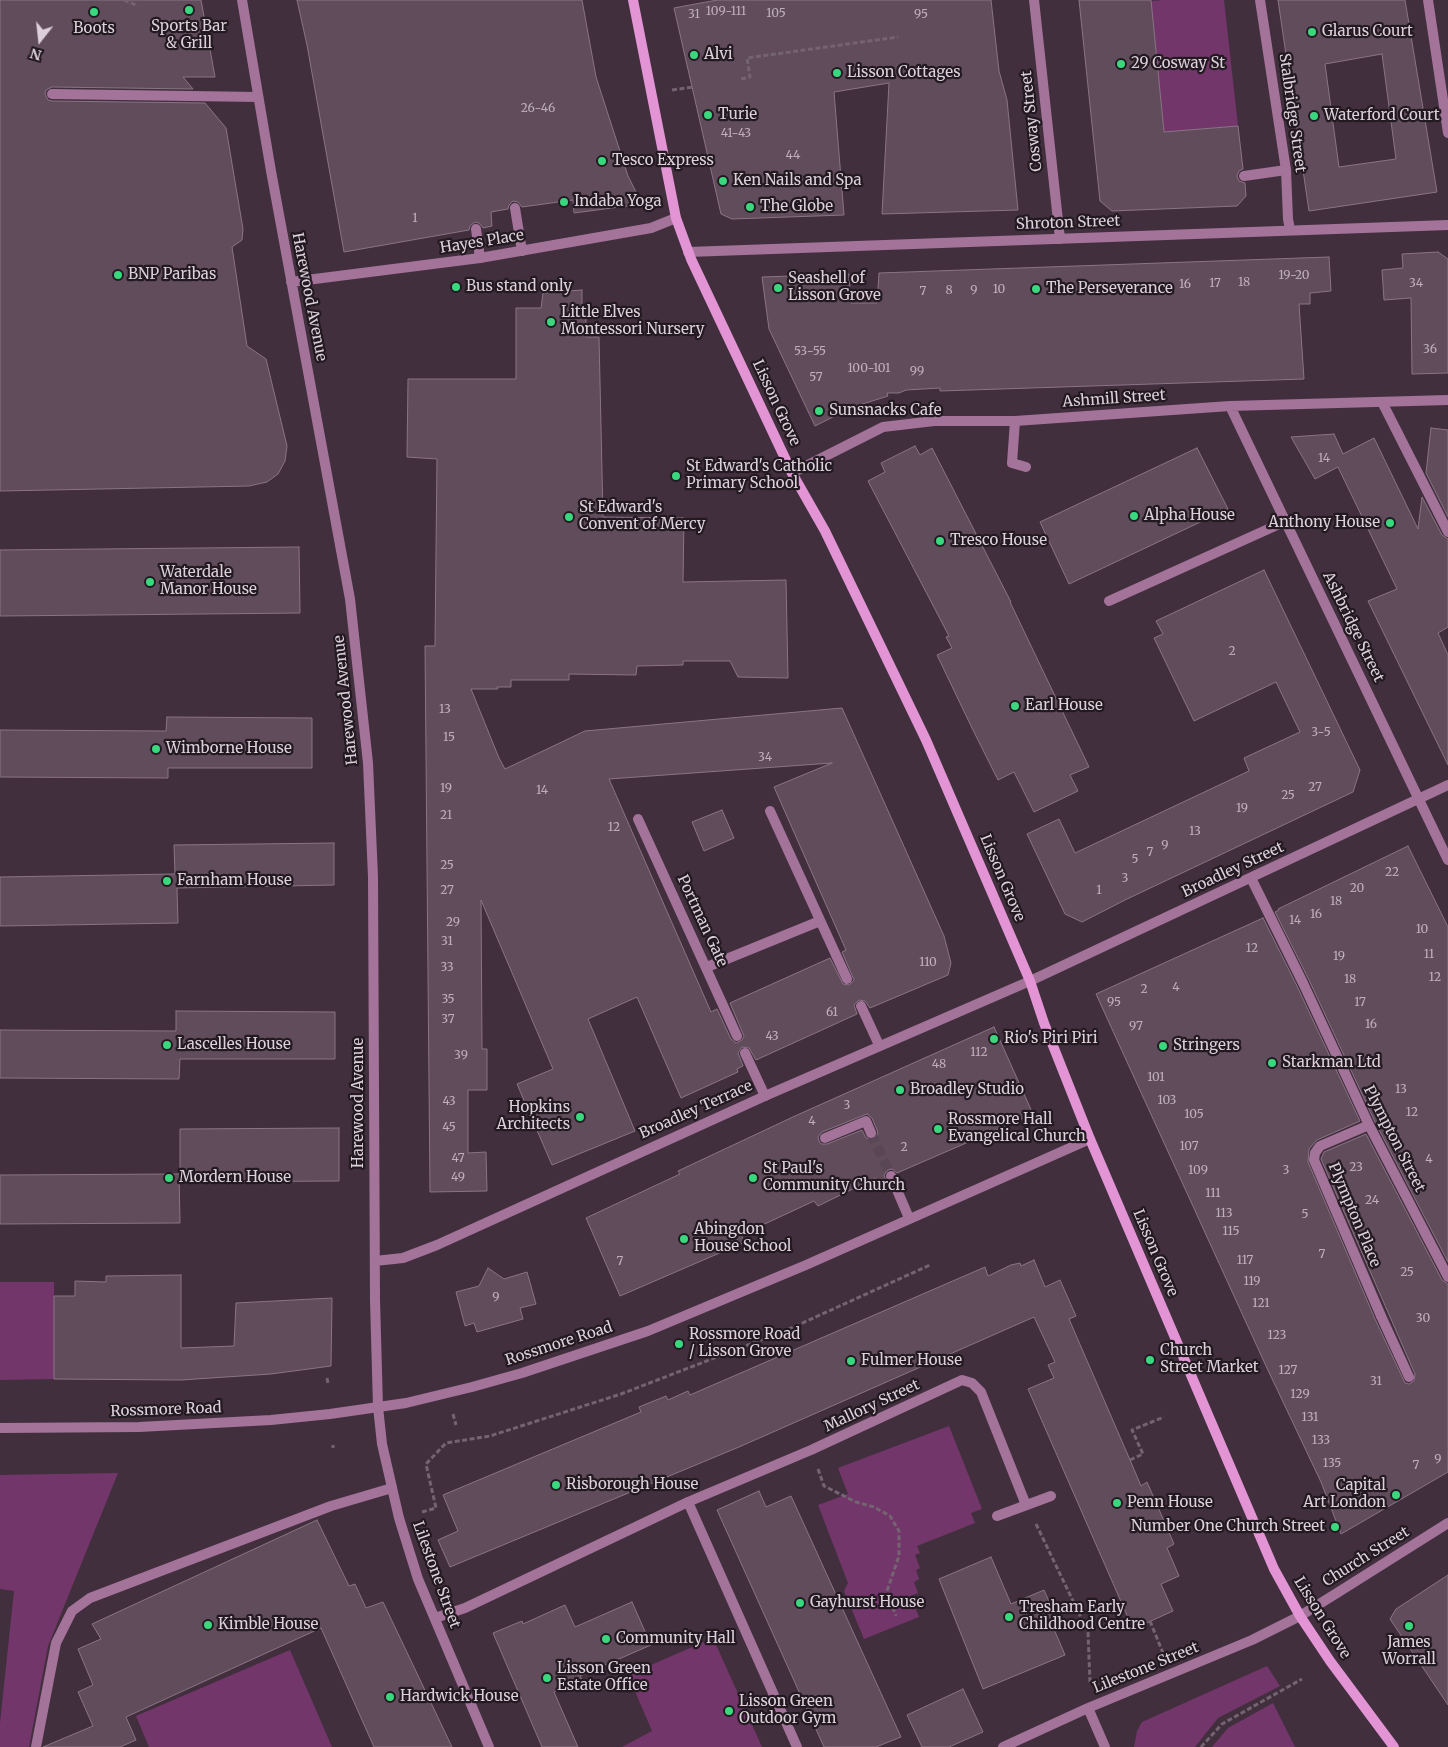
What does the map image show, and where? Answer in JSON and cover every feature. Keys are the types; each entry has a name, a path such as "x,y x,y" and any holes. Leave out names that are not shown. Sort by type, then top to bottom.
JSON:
{"main road":[{"name":"Lisson Grove","path":"633,0 676,218 688,252 792,472 825,531 926,740 1030,981 1044,1023 1090,1139 1264,1548 1300,1616 1342,1679 1394,1747"}],"street":[{"name":"Harewood Avenue","path":"242,0 291,282 350,599 368,763 373,877 375,1262 378,1407"},
{"name":"Cosway Street","path":"1034,0 1060,239"},
{"name":"Stalbridge Street","path":"1260,0 1286,170 1290,230"},
{"path":"1428,0 1448,133"},
{"path":"52,94 258,97"},
{"path":"1244,176 1286,170"},
{"path":"515,208 522,251"},
{"name":"Hayes Place","path":"291,282 480,258 651,228 676,218"},
{"name":"Shroton Street","path":"688,252 1448,224"},
{"path":"476,229 480,258"},
{"name":"Ashmill Street","path":"792,472 883,428 934,421 1015,421 1230,406 1448,400"},
{"path":"1382,402 1448,532"},
{"name":"Ashbridge Street","path":"1230,406 1448,860"},
{"path":"1015,421 1012,463 1026,467"},
{"path":"1109,601 1286,521"},
{"name":"Broadley Street","path":"1030,981 1448,785"},
{"path":"770,811 848,979"},
{"name":"Portman Gate","path":"638,819 738,1036"},
{"name":"Plympton Street","path":"1251,878 1303,983 1369,1126 1448,1277"},
{"path":"707,966 820,921"},
{"name":"Broadley Terrace","path":"375,1262 403,1258 437,1245 879,1045 1030,981"},
{"path":"861,1006 879,1045"},
{"path":"745,1053 765,1096"},
{"path":"825,1138 866,1121 871,1134"},
{"name":"Plympton Place","path":"1369,1126 1320,1146 1315,1153 1314,1160 1409,1377"},
{"name":"Rossmore Road","path":"0,1428 96,1428 271,1420 406,1402 514,1376 648,1331 806,1265 1090,1139"},
{"path":"891,1176 909,1218"},
{"name":"Mallory Street","path":"435,1618 466,1608 688,1502 811,1450 962,1380 972,1383 981,1392 1026,1505"},
{"name":"Lilestone Street","path":"378,1407 382,1444 392,1488 418,1579 489,1747"},
{"path":"36,1747 56,1643 72,1611 90,1598 332,1506 392,1488"},
{"path":"997,1516 1051,1496"},
{"path":"688,1502 797,1747"},
{"name":"Church Street","path":"1300,1616 1448,1524"},
{"name":"Lilestone Street","path":"1003,1747 1088,1708 1252,1640 1300,1616"},
{"path":"1088,1708 1105,1747"}],"path":[{"path":"124,0 138,6"},
{"path":"206,28 216,27"},
{"path":"741,79 750,77 747,58 898,37"},
{"path":"422,1512 436,1508 426,1464 446,1443 490,1436 622,1394 787,1330 930,1265"},
{"path":"327,1378 328,1383"},
{"path":"452,1411 456,1425"},
{"path":"1130,1460 1142,1454 1132,1430 1164,1417"},
{"path":"811,1450 824,1486 856,1502 874,1507 890,1516 899,1531 899,1556 886,1592 896,1616"},
{"path":"1026,1505 1088,1632 1091,1690 1088,1708"},
{"path":"1150,1621 1172,1674"},
{"path":"1201,1747 1222,1724 1302,1679"}],"shaded area":[{"path":"1224,0 1238,126 1164,132 1151,1"},
{"path":"0,1282 54,1282 54,1379 0,1380"},
{"path":"949,1426 982,1509 971,1513 975,1523 917,1546 920,1553 915,1555 920,1568 916,1570 919,1579 914,1582 918,1593 910,1596 919,1617 864,1639 844,1591 848,1583 818,1505 848,1494 838,1468"},
{"path":"118,1473 48,1646 29,1747 0,1747 0,1723 14,1591 0,1589 0,1475"},
{"path":"713,1638 762,1747 622,1747 652,1731 628,1675"},
{"path":"290,1650 332,1747 149,1747 136,1716"},
{"path":"1267,1666 1280,1686 1218,1718 1195,1747 1134,1747 1137,1731 1142,1722"},
{"path":"1273,1703 1295,1747 1212,1747 1228,1728"}],"building":[{"name":"BNP Paribas","path":"0,0 201,0 215,77 183,77 193,89 52,87 46,90 45,94 48,100 52,101 205,103 226,128 243,229 242,240 232,247 247,346 266,359 287,446 285,461 278,474 267,482 249,486 0,491"},
{"path":"297,0 582,0 596,77 628,176 642,204 574,213 573,200 522,207 518,202 513,201 508,209 491,212 492,226 483,228 479,223 475,222 470,226 469,230 344,252 307,45"},
{"path":"717,0 991,0 999,71 1007,100 1018,210 882,214 889,83 834,92 844,215 732,219 721,214 674,8"},
{"name":"29 Cosway St","path":"1079,0 1151,0 1164,132 1238,126 1243,169 1239,171 1237,176 1239,181 1245,183 1246,196 1237,206 1112,211 1100,201"},
{"name":"Waterford Court","path":"1278,0 1405,0 1437,192 1309,211","holes":["1382,54 1396,159 1339,167 1325,64"]},
{"path":"1438,252 1448,259 1448,373 1412,374 1411,298 1384,300 1382,270 1403,268 1402,254"},
{"path":"1329,257 1331,291 1310,293 1310,304 1299,304 1304,379 940,391 940,388 906,390 899,393 887,393 888,396 853,407 815,426 769,329 762,277 849,274 851,303 877,303 879,273"},
{"path":"582,290 582,309 586,309 586,337 599,337 603,517 684,518 683,582 786,580 788,678 738,677 730,661 683,661 683,665 637,666 636,675 569,674 569,680 511,680 511,687 471,689 505,769 585,731 842,708 944,936 951,963 948,975 870,1008 865,1001 859,1000 854,1005 857,1014 756,1060 749,1048 742,1047 738,1053 743,1066 737,1069 738,1072 681,1098 637,997 588,1019 635,1131 552,1165 517,1084 553,1069 481,900 482,1049 487,1049 487,1090 468,1090 468,1153 486,1152 487,1191 430,1192 425,646 435,646 437,459 407,457 408,379 516,379 516,308 541,308 543,293","holes":["832,763 774,787 846,950 842,952 854,980 849,985 843,984 830,958 730,1003 744,1036 742,1040 736,1043 731,1039 717,1009 711,1012 609,779"]},
{"path":"1431,428 1448,430 1448,517 1426,473"},
{"path":"1334,434 1343,454 1374,438 1418,529 1422,497 1442,535 1448,539 1448,627 1438,633 1448,655 1448,765 1368,601 1397,589 1338,467 1315,479 1291,437"},
{"path":"915,446 920,455 932,448 1011,602 1089,767 1070,775 1078,791 1034,812 1014,772 998,780 937,655 952,648 946,637 949,636 868,481 885,472 881,463"},
{"name":"Alpha House","path":"1197,448 1228,509 1069,584 1040,522"},
{"name":"Waterdale Manor House","path":"299,547 300,613 0,616 0,550"},
{"path":"1264,570 1360,770 1353,792 1082,922 1065,914 1027,834 1059,819 1075,853 1249,771 1244,758 1300,732 1276,682 1194,721 1154,638 1163,634 1156,621"},
{"name":"Wimborne House","path":"167,717 312,718 312,768 168,768 168,778 0,777 0,730 166,731"},
{"path":"722,810 734,838 704,851 692,822"},
{"name":"Farnham House","path":"334,843 334,885 177,888 178,923 0,926 0,877 175,874 174,845"},
{"path":"1408,846 1448,927 1448,1262 1375,1122 1275,912"},
{"path":"1263,918 1360,1121 1317,1140 1309,1149 1308,1162 1375,1319 1405,1383 1409,1384 1414,1381 1415,1374 1321,1159 1324,1152 1366,1134 1442,1280 1448,1284 1448,1472 1341,1534 1321,1482 1096,994"},
{"name":"Lascelles House","path":"176,1011 335,1012 335,1059 180,1059 179,1079 0,1078 0,1030 176,1031"},
{"path":"994,1027 1033,1114 897,1173 892,1169 888,1170 884,1175 885,1179 877,1182 875,1178 818,1206 814,1201 741,1235 745,1242 620,1296 586,1218 680,1174 678,1171 795,1116","holes":["867,1114 872,1118 878,1134 874,1139 866,1138 862,1130 827,1144 821,1144 819,1141 818,1137 822,1132"]},
{"path":"339,1128 339,1181 180,1182 180,1129"},
{"path":"179,1174 180,1223 0,1224 0,1175"},
{"path":"1034,1260 1045,1287 1060,1280 1076,1316 1069,1319 1141,1486 1147,1482 1174,1544 1167,1548 1179,1576 1161,1584 1173,1611 1133,1629 1028,1389 1054,1378 1048,1365 1055,1362 1034,1317 739,1447 450,1567 438,1540 458,1531 443,1495 641,1412 639,1407 666,1396 668,1400 688,1391 690,1395 985,1267 988,1276 1011,1265 1020,1263 1021,1266"},
{"path":"488,1268 504,1279 527,1272 536,1304 520,1308 523,1319 477,1332 474,1323 465,1326 456,1292 479,1286"},
{"path":"181,1275 181,1348 234,1346 236,1303 332,1298 331,1366 271,1374 181,1380 54,1379 54,1296 75,1296 75,1281 106,1282 106,1276"},
{"name":"Gayhurst House","path":"759,1491 766,1507 791,1496 901,1737 876,1747 824,1747 717,1510"},
{"path":"317,1520 349,1586 355,1584 366,1608 383,1602 452,1747 374,1747 321,1628 126,1717 136,1740 120,1747 43,1747 93,1726 78,1692 93,1685 78,1649 101,1639 92,1624"},
{"name":"Tresham Early Childhood Centre","path":"991,1557 1011,1604 1044,1590 1059,1624 1053,1627 1065,1655 983,1689 939,1579"},
{"path":"1448,1575 1448,1705 1390,1619 1396,1609"},
{"name":"Lisson Green Estate Office","path":"632,1602 651,1645 580,1676 582,1680 554,1692 578,1747 542,1747 493,1633 522,1621 523,1624 565,1605 575,1627"},
{"path":"963,1689 983,1732 949,1747 922,1747 907,1715"}],"tunnel":[{"path":"871,1133 891,1176"}],"place":[{"name":"Sports Bar & Grill","path":"189,10"},
{"name":"Boots","path":"94,12"},
{"name":"Glarus Court","path":"1312,32"},
{"name":"Alvi","path":"694,55"},
{"name":"29 Cosway St","path":"1121,64"},
{"name":"Lisson Cottages","path":"837,73"},
{"name":"Turie","path":"708,115"},
{"name":"Waterford Court","path":"1314,116"},
{"name":"Tesco Express","path":"602,161"},
{"name":"Ken Nails and Spa","path":"723,181"},
{"name":"Indaba Yoga","path":"564,202"},
{"name":"The Globe","path":"750,207"},
{"name":"BNP Paribas","path":"118,275"},
{"name":"Bus stand only","path":"456,287"},
{"name":"Seashell of Lisson Grove","path":"778,288"},
{"name":"The Perseverance","path":"1036,289"},
{"name":"Little Elves Montessori Nursery","path":"551,322"},
{"name":"Sunsnacks Cafe","path":"819,411"},
{"name":"St Edward's Catholic Primary School","path":"676,476"},
{"name":"Alpha House","path":"1134,516"},
{"name":"St Edward's Convent of Mercy","path":"569,517"},
{"name":"Anthony House","path":"1390,523"},
{"name":"Tresco House","path":"940,541"},
{"name":"Waterdale Manor House","path":"150,582"},
{"name":"Earl House","path":"1015,706"},
{"name":"Wimborne House","path":"156,749"},
{"name":"Farnham House","path":"167,881"},
{"name":"Rio's Piri Piri","path":"994,1039"},
{"name":"Lascelles House","path":"167,1045"},
{"name":"Stringers","path":"1163,1046"},
{"name":"Starkman Ltd","path":"1272,1063"},
{"name":"Broadley Studio","path":"900,1090"},
{"name":"Hopkins Architects","path":"580,1117"},
{"name":"Rossmore Hall Evangelical Church","path":"938,1129"},
{"name":"Mordern House","path":"169,1178"},
{"name":"St Paul's Community Church","path":"753,1178"},
{"name":"Abingdon House School","path":"684,1239"},
{"name":"Rossmore Road / Lisson Grove","path":"679,1344"},
{"name":"Church Street Market","path":"1150,1360"},
{"name":"Fulmer House","path":"851,1361"},
{"name":"Risborough House","path":"556,1485"},
{"name":"Capital Art London","path":"1396,1495"},
{"name":"Penn House","path":"1117,1503"},
{"name":"Number One Church Street","path":"1335,1527"},
{"name":"Gayhurst House","path":"800,1603"},
{"name":"Tresham Early Childhood Centre","path":"1009,1617"},
{"name":"Kimble House","path":"208,1625"},
{"name":"James Worrall","path":"1409,1626"},
{"name":"Community Hall","path":"606,1639"},
{"name":"Lisson Green Estate Office","path":"547,1678"},
{"name":"Hardwick House","path":"390,1697"},
{"name":"Lisson Green Outdoor Gym","path":"729,1711"}]}
